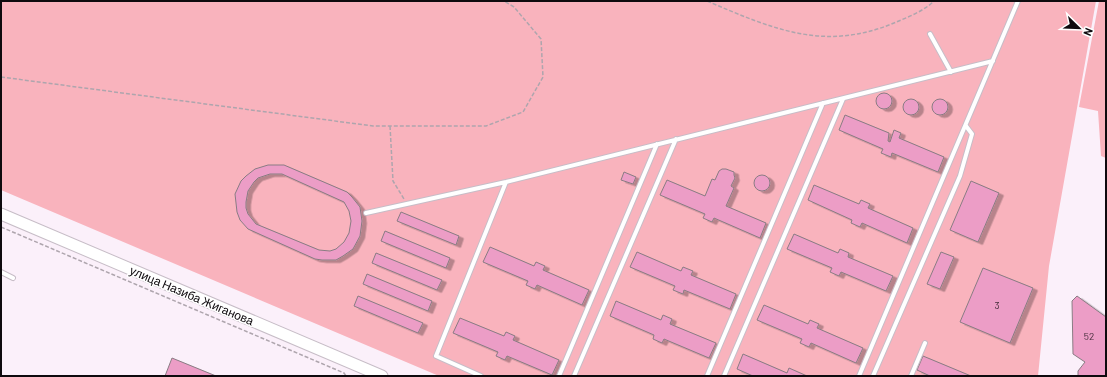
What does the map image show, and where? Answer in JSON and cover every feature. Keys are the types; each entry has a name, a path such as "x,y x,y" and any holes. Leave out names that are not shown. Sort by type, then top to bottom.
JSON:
{"street":[{"name":"улица Назиба Жиганова","path":"1,214 382,376"}],"lane":[{"path":"859,376 1018,1"},
{"path":"930,34 950,72"},
{"path":"366,213 506,182 993,61"},
{"path":"724,376 843,99"},
{"path":"707,376 823,103"},
{"path":"873,376 960,176 972,134 966,126"},
{"path":"574,376 676,139"},
{"path":"559,376 658,144"},
{"path":"481,376 436,356 506,182"},
{"path":"1,272 13,278"},
{"path":"911,376 924,343"}],"path":[{"path":"1,78 373,126 486,126 523,112 543,77 541,39 514,7 504,1"},
{"path":"708,1 771,27 797,34 825,37 855,35 882,28 909,17 934,1"},
{"path":"390,126 393,181 407,204"},
{"path":"1,226 344,373 346,376"}],"shaded area":[{"path":"1,1 1096,1 1049,266 1038,376 439,376 1,190"},
{"path":"1099,1 1106,1 1106,158 1101,156 1098,111 1079,107"}],"building":[{"path":"884,93 890,95 892,101 890,107 884,109 878,107 876,101 878,95"},
{"path":"911,99 917,101 919,107 917,113 911,115 905,113 903,107 905,101"},
{"path":"940,99 946,101 948,107 946,113 940,115 934,113 932,107 934,101"},
{"path":"845,115 889,133 888,141 890,142 894,130 901,133 899,138 944,157 938,172 892,153 891,157 881,153 883,149 839,130"},
{"path":"268,165 284,165 347,192 360,207 362,221 360,236 353,249 336,260 315,259 248,229 240,220 237,212 235,194 241,181 255,169","holes":["270,174 282,174 344,202 349,211 351,221 349,233 344,242 336,249 330,251 319,250 256,224 248,214 246,208 248,191 254,182 258,178"]},
{"path":"722,169 734,172 735,178 731,186 734,188 726,206 766,223 760,238 714,218 712,222 703,218 705,214 660,195 667,180 705,196 712,179 715,180 719,171"},
{"path":"624,172 636,177 633,184 621,180"},
{"path":"762,175 768,177 770,183 768,189 762,191 756,189 754,183 756,177"},
{"path":"971,181 999,193 978,242 950,230"},
{"path":"814,185 859,204 861,200 870,204 868,208 913,228 907,243 862,223 860,227 851,223 852,220 808,200"},
{"path":"401,212 459,236 456,245 397,221"},
{"path":"385,231 450,258 446,268 381,241"},
{"path":"794,234 838,253 840,249 849,253 848,257 893,276 886,291 841,272 839,276 830,272 832,268 787,249"},
{"path":"490,247 534,266 536,262 545,266 543,270 589,290 582,305 537,285 535,289 526,285 528,281 483,262"},
{"path":"637,252 681,271 683,267 693,271 691,275 736,294 730,309 684,290 683,294 673,290 675,286 630,267"},
{"path":"941,252 954,257 940,289 927,284"},
{"path":"376,253 442,280 437,290 372,263"},
{"path":"983,268 1033,288 1010,343 960,322"},
{"path":"367,274 432,301 428,311 363,284"},
{"path":"358,296 423,323 418,333 354,306"},
{"path":"1077,296 1106,317 1106,376 1078,376 1078,371 1085,362 1073,354 1072,301"},
{"path":"616,301 661,320 663,315 672,319 670,324 716,343 709,358 664,339 662,343 653,339 654,335 610,316"},
{"path":"764,305 808,324 810,320 819,324 817,328 863,348 856,363 811,343 809,347 800,343 802,339 757,320"},
{"path":"460,318 504,336 506,332 515,336 513,340 559,360 552,375 507,356 505,360 496,356 498,352 453,333"},
{"path":"743,354 787,373 789,368 807,376 753,376 737,369"},
{"path":"923,356 971,376 930,376 917,370"},
{"path":"172,358 216,376 165,376"}]}
